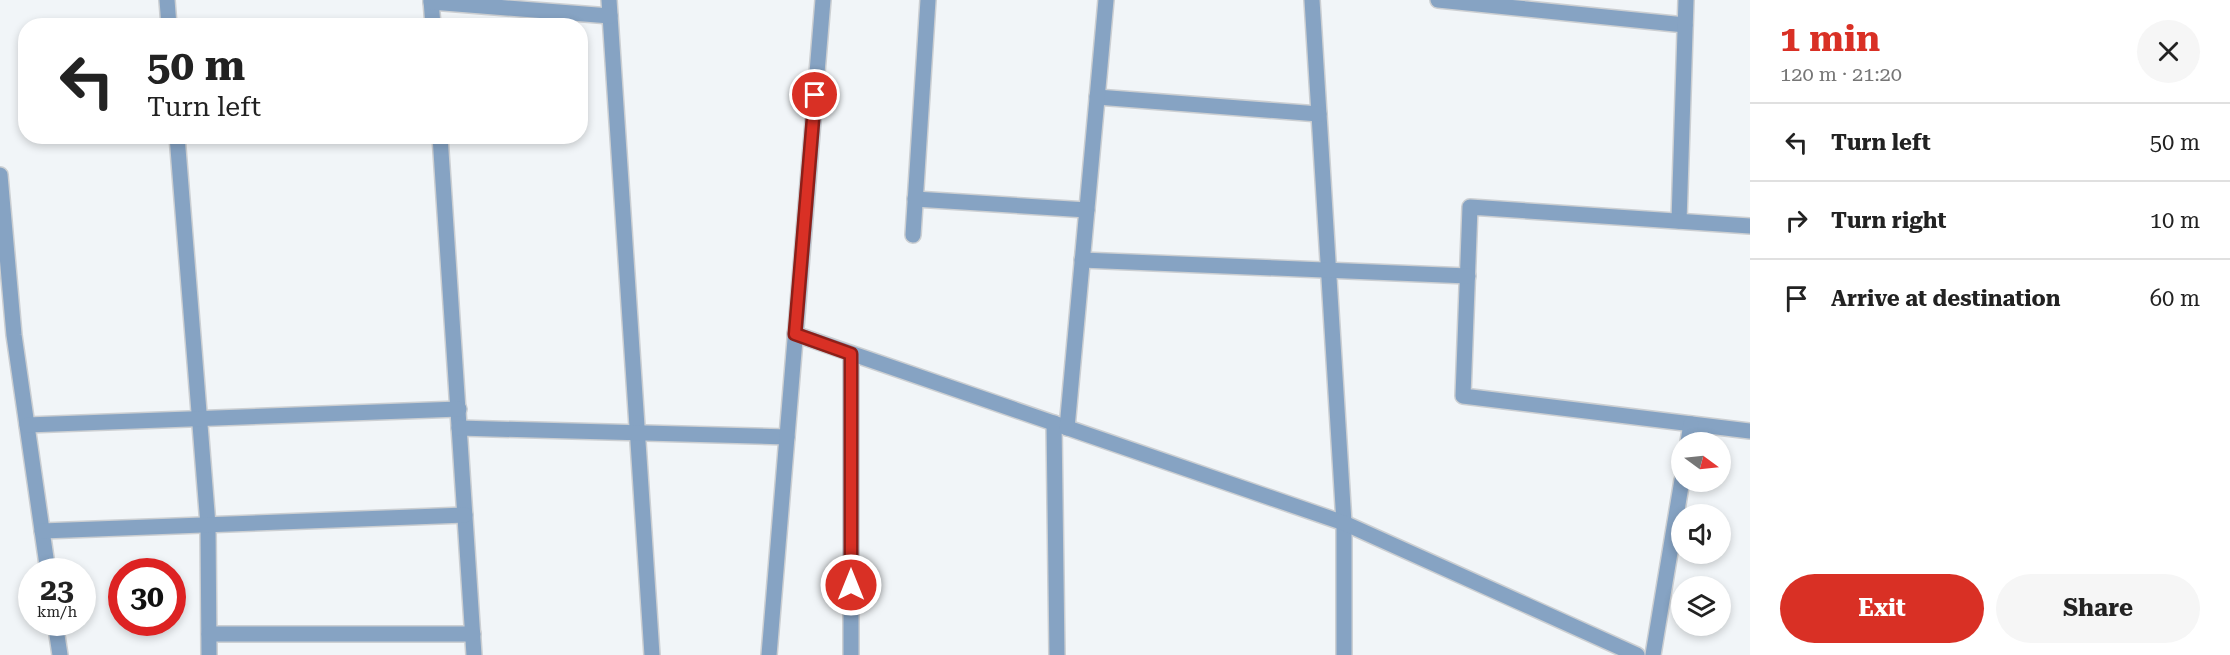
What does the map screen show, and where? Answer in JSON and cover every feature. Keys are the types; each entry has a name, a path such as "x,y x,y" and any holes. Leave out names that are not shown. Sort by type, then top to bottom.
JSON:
{"street":[{"path":"167,0 168,18"},
{"path":"609,0 652,655"},
{"path":"769,655 823,0"},
{"path":"913,235 928,0"},
{"path":"1057,655 1060,425 1082,260 1106,0"},
{"path":"1312,0 1344,523 1344,655"},
{"path":"1438,0 1685,25"},
{"path":"1679,221 1686,0"},
{"path":"432,18 431,1 610,16"},
{"path":"1097,97 1319,114"},
{"path":"178,144 208,525 209,655"},
{"path":"441,144 474,655"},
{"path":"0,175 5,288 46,558"},
{"path":"915,199 1087,210"},
{"path":"1750,226 1470,207 1463,396 1750,431"},
{"path":"1082,260 1468,276"},
{"path":"795,334 1344,523 1637,655"},
{"path":"851,354 851,655"},
{"path":"27,425 459,409"},
{"path":"1689,432 1690,424"},
{"path":"459,428 787,437"},
{"path":"1653,655 1680,492"},
{"path":"42,531 465,515"},
{"path":"209,634 473,634"},
{"path":"57,636 60,655"}],"route":[{"path":"815,95 795,334 851,354 851,585"}]}
